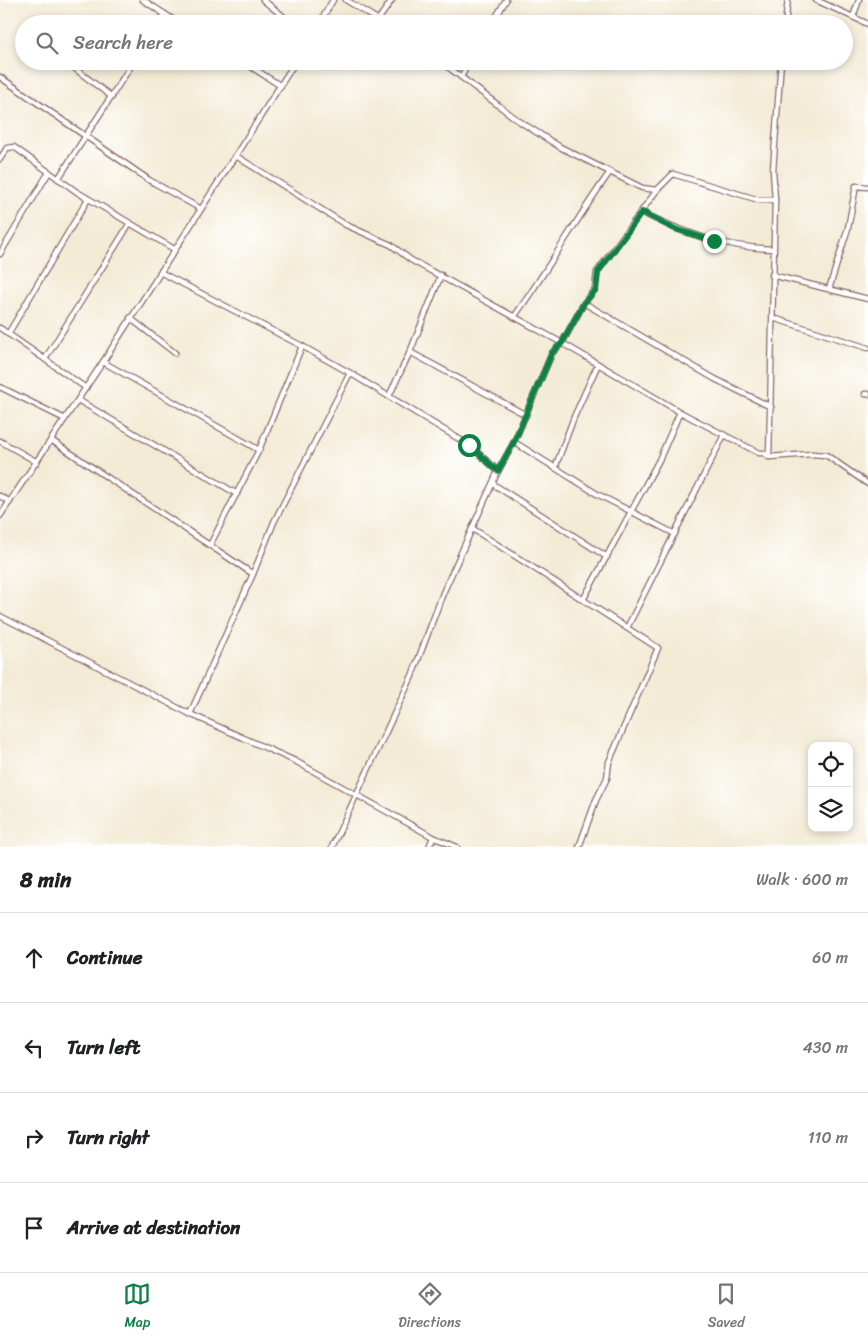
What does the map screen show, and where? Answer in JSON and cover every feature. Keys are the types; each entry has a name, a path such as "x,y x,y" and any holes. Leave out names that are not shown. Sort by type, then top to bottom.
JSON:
{"street":[{"path":"143,0 165,14"},
{"path":"263,0 282,15"},
{"path":"324,15 333,0"},
{"path":"346,0 370,15"},
{"path":"382,15 392,0"},
{"path":"497,15 506,0"},
{"path":"786,15 788,0"},
{"path":"816,0 849,15"},
{"path":"859,0 853,17 868,24"},
{"path":"77,70 112,97"},
{"path":"58,179 128,70"},
{"path":"256,70 281,86"},
{"path":"0,516 103,362 174,248 291,70"},
{"path":"452,70 518,121 560,147 642,188 657,190"},
{"path":"461,77 465,70"},
{"path":"769,457 775,200 773,170 780,70"},
{"path":"0,77 149,180 201,209"},
{"path":"0,159 7,148 12,147 88,199 174,248"},
{"path":"236,156 346,225 391,245 411,260 442,275 680,412 724,435 769,457 826,455 868,484"},
{"path":"0,254 49,172"},
{"path":"514,316 541,280 577,217 610,172"},
{"path":"332,847 358,796 412,676 443,593 498,471 514,442 552,353 562,343 584,303 596,289 598,272 670,175 676,174 759,200 775,200"},
{"path":"830,289 848,228 856,186 868,186"},
{"path":"8,334 88,199"},
{"path":"642,212 675,229 714,241 740,248 774,249"},
{"path":"45,359 130,223"},
{"path":"160,272 350,373 469,445 498,471"},
{"path":"389,396 410,352 442,275"},
{"path":"772,275 868,299"},
{"path":"584,303 715,379 771,407"},
{"path":"130,318 175,353"},
{"path":"772,318 868,348"},
{"path":"0,328 86,388"},
{"path":"210,545 259,450 302,346"},
{"path":"410,352 526,415"},
{"path":"103,362 259,450"},
{"path":"555,468 574,417 598,364"},
{"path":"190,714 254,574 274,522 350,373"},
{"path":"0,387 65,419"},
{"path":"78,400 236,494"},
{"path":"582,600 607,557 630,510 660,460 680,412"},
{"path":"627,628 724,435"},
{"path":"51,440 254,574"},
{"path":"0,441 37,462"},
{"path":"514,442 597,494 675,534"},
{"path":"493,484 607,557"},
{"path":"0,496 10,502"},
{"path":"473,529 656,646 658,651 609,762 607,778 596,800 579,847"},
{"path":"0,616 190,714 295,761 434,837 457,847"},
{"path":"429,847 434,837"}],"route":[{"path":"469,445 486,458 498,471 514,442 552,353 562,343 584,303 596,289 598,272 642,212 675,229 714,241"}]}
